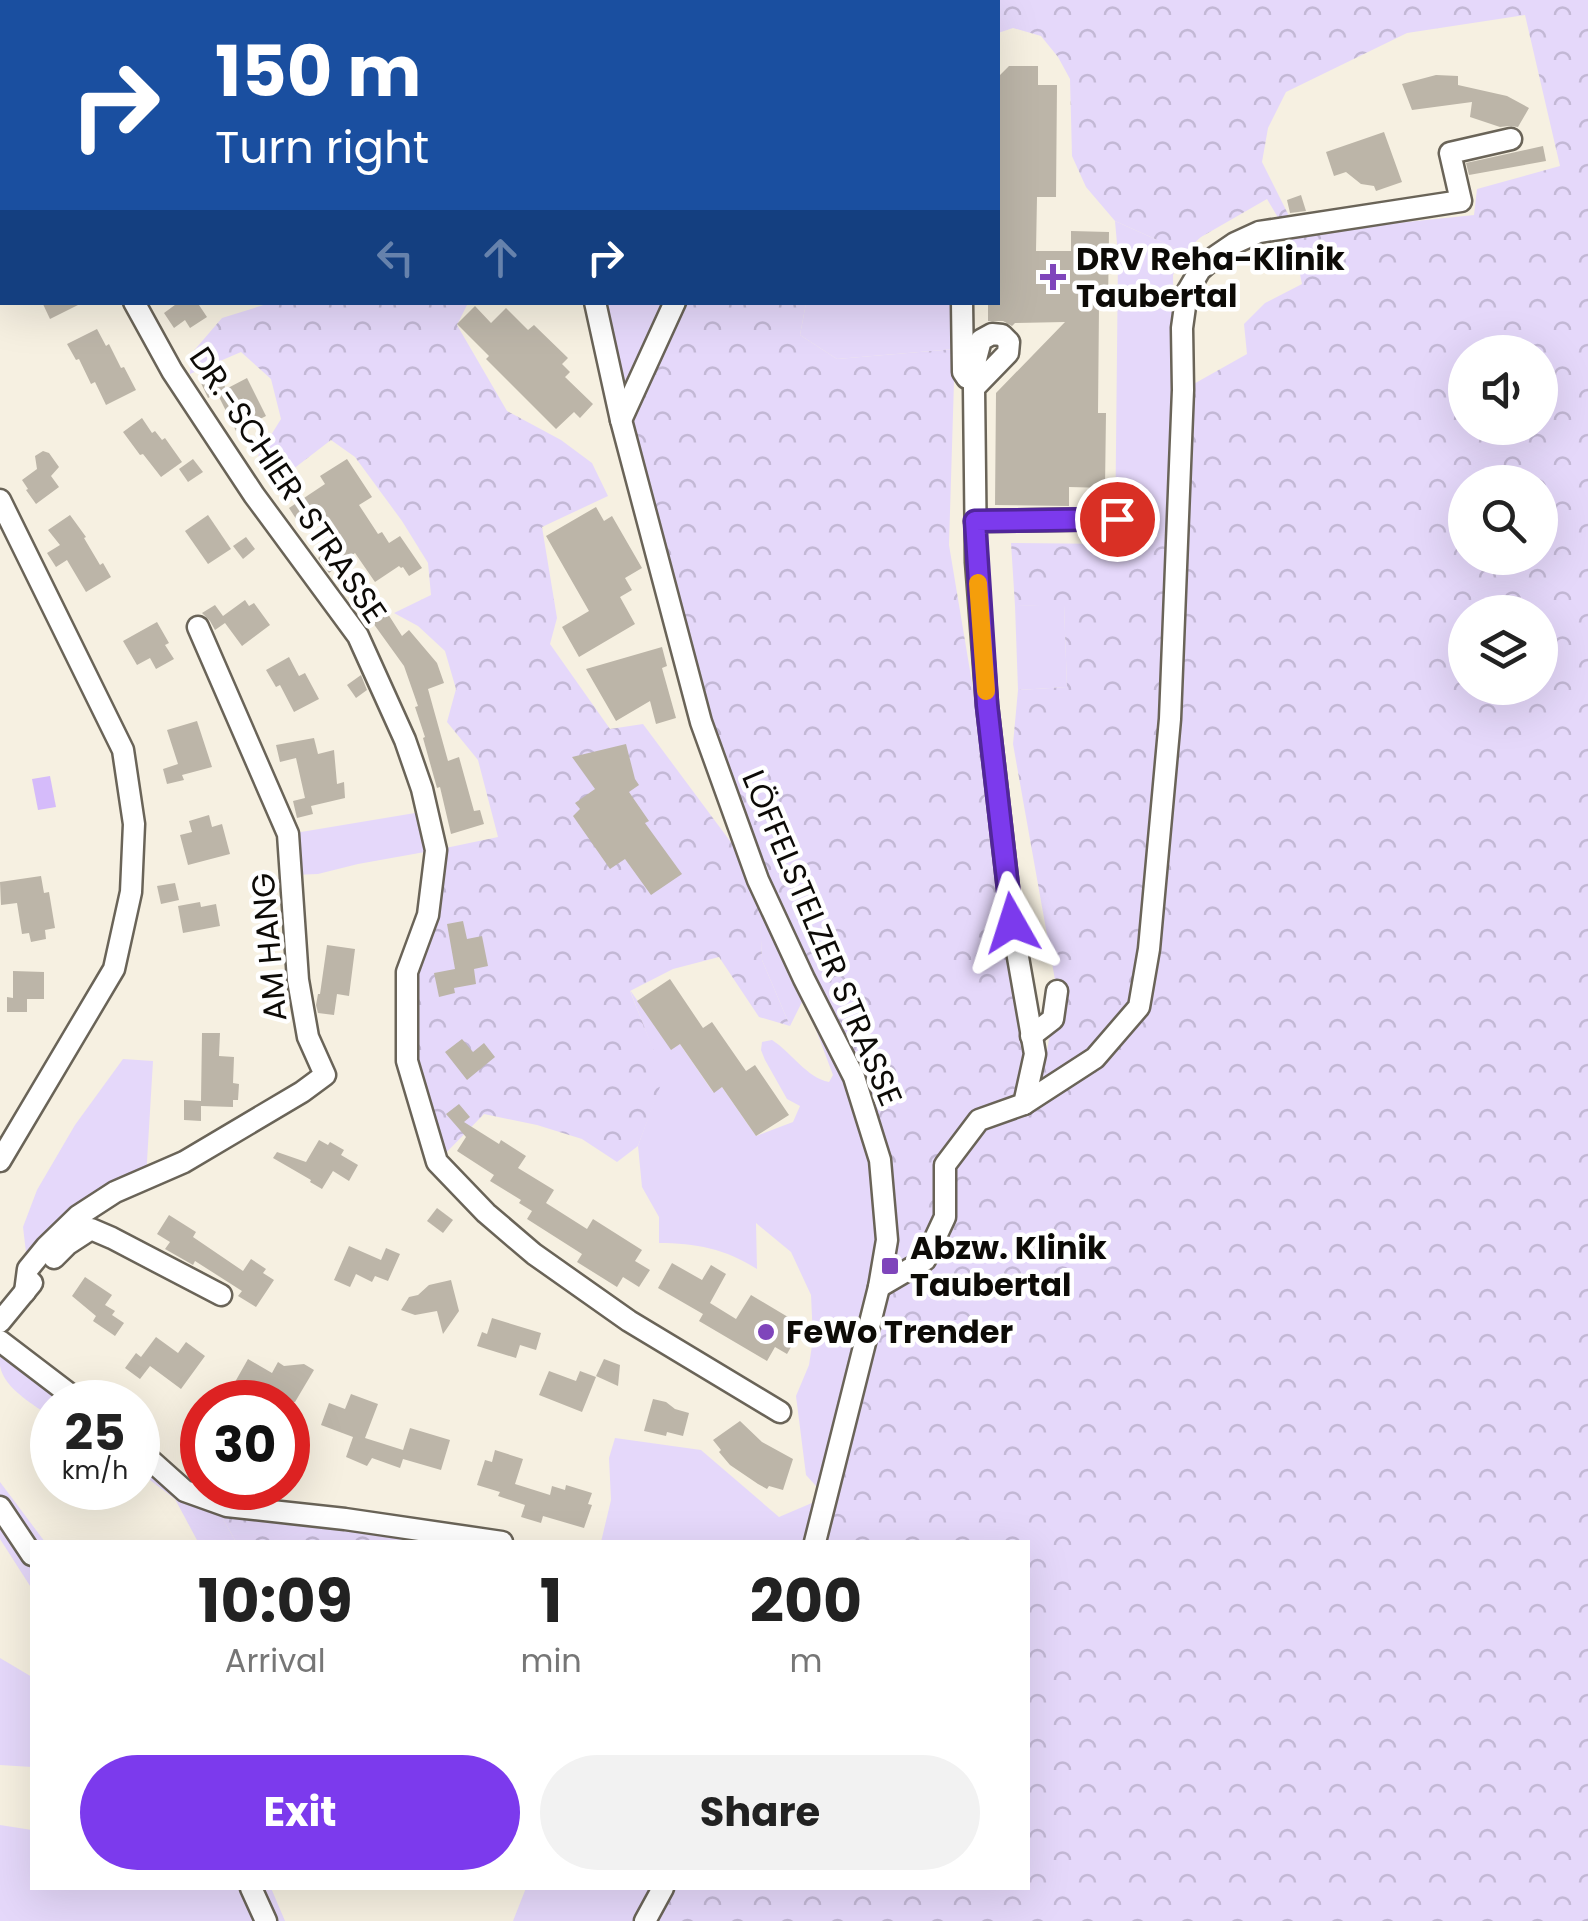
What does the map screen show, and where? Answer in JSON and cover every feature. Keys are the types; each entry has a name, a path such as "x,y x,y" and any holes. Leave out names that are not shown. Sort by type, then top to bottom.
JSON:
{"street":[{"path":"879,1287 925,1260 945,1217 945,1165 980,1120 1024,1104 1095,1058 1139,1007 1149,949 1170,719 1182,328 1187,292 1200,270 1216,256 1259,232 1461,200 1450,152 1511,139"},
{"name":"DR.-SCHIER-STRASSE","path":"136,305 172,372 254,495 358,636 422,790 436,850 428,915 408,972 406,1061 438,1162 486,1213 534,1254 629,1321 780,1412"},
{"name":"LÖFFELSTELZER STRASSE","path":"596,305 621,420 701,722 758,880 854,1076 880,1160 887,1240 879,1287 816,1540"},
{"path":"621,420 675,305"},
{"path":"962,305 963,372 974,388 975,521 992,744 1012,923 1036,1054 1024,1104"},
{"path":"0,500 123,750 134,824 131,892 114,969 0,1160"},
{"path":"975,521 1117,519"},
{"name":"AM HANG","path":"24,1292 28,1269 78,1216 114,1192 184,1162 326,1075 308,1037 298,980 288,834 198,627"},
{"path":"1031,1036 1053,1019 1057,991"},
{"name":"AM HANG","path":"0,1322 68,1244 91,1229 221,1295"},
{"path":"0,1341 51,1380"},
{"path":"160,1469 184,1491 227,1506 488,1540"},
{"path":"0,1507 30,1552"},
{"path":"253,1890 266,1921"},
{"path":"645,1921 662,1890"}],"green space":[{"path":"1000,0 1588,0 1588,1921 645,1921 662,1890 1030,1890 1030,1540 816,1540 879,1287 880,1160 759,884 762,960 790,1026 759,1017 719,957 673,969 630,991 664,1076 638,1146 617,1162 582,1139 484,1114 437,1162 407,1061 407,972 436,850 498,837 478,760 447,722 456,689 445,651 418,626 394,613 431,595 428,563 355,457 331,440 275,483 258,456 281,419 271,379 241,352 190,374 191,354 222,318 264,305 467,305 457,325 507,411 561,440 592,463 608,496 542,527 557,618 550,644 610,729 643,724 756,876 621,420 674,305 806,305 800,335 837,359 955,349 949,545 1031,1036 1027,1098 1046,1057 1057,991 1013,744 1018,690 1067,687 1064,605 1015,606 1011,543 1115,544 1176,531 1183,390 1247,354 1244,324 1265,303 1302,284 1294,245 1267,199 1201,237 1184,252 1115,221 1086,187 1072,156 1070,79 1041,36 1013,28 1000,32","holes":["1525,15 1560,166 1477,189 1474,215 1301,233 1262,162 1268,128 1286,92 1407,33"]},
{"path":"1115,221 1184,252 1173,275 1177,531 1115,544 1118,255"},
{"path":"595,305 674,305 621,420"},
{"path":"806,305 956,305 955,349 837,359 800,335"},
{"path":"1064,604 1067,687 1018,690 1015,606"},
{"path":"427,811 436,850 318,874 292,875 289,834"},
{"path":"758,880 854,1077 880,1160 887,1240 879,1287 816,1540 601,1540 611,1500 609,1458 615,1438 701,1450 779,1517 826,1497 806,1475 796,1396 809,1365 813,1339 811,1295 791,1252 756,1223 757,1269 710,1248 659,1243 659,1217 642,1187 638,1146 663,1076 630,990 671,1049 680,1044 713,1092 722,1087 756,1136 793,1122 800,1106 787,1099 765,1060 762,1042 772,1040 821,1080 829,1082 833,1075 804,998 790,1026 762,960"},
{"path":"123,1059 153,1061 146,1178 115,1192 28,1269 23,1227 37,1190 75,1125"},
{"path":"0,1341 51,1380 30,1380 30,1403 7,1382 0,1366"},
{"path":"160,1463 180,1476 180,1508 160,1488"},
{"path":"0,1482 44,1540 30,1540 30,1586 0,1539"},
{"path":"181,1510 226,1510 223,1519 235,1540 197,1540"},
{"path":"226,1510 258,1510 487,1540 235,1540 223,1519"},
{"path":"0,1658 30,1676 30,1767 0,1765"},
{"path":"0,1825 30,1830 30,1890 272,1890 285,1921 0,1921"},
{"path":"525,1890 662,1890 645,1921 513,1921"}],"shaded area":[{"path":"50,776 56,807 38,810 32,779"}],"building":[{"name":"DRV Reha-Klinik Taubertal","path":"1009,66 1038,66 1038,85 1057,85 1056,197 1037,197 1036,251 1071,251 1071,231 1109,232 1108,306 1099,306 1098,413 1106,413 1105,488 1069,487 1069,506 995,505 996,393 1065,322 1012,326 1003,321 988,321 988,305 1000,305 1000,75"},
{"path":"1436,75 1458,76 1458,85 1507,96 1529,108 1518,127 1500,127 1470,117 1472,102 1412,110 1402,84"},
{"path":"1384,132 1402,182 1376,191 1374,186 1361,184 1346,172 1334,176 1326,152"},
{"path":"1543,146 1546,161 1469,175 1466,163"},
{"path":"1301,195 1306,211 1290,213 1287,200"},
{"path":"43,305 78,305 50,319"},
{"path":"175,305 199,305 207,317 190,328 185,320 174,328 164,313"},
{"path":"475,306 491,323 506,308 528,330 534,325 568,358 562,364 570,372 565,377 593,404 580,418 574,412 556,429 486,359 489,356 457,324"},
{"path":"97,329 136,390 106,405 95,382 91,384 67,344"},
{"path":"218,372 226,389 247,378 266,416 236,431 217,393 208,398 200,381"},
{"path":"142,418 152,433 165,438 182,462 161,477 123,432"},
{"path":"43,451 59,467 51,476 59,487 36,504 22,480 37,469 35,456"},
{"path":"193,459 203,472 188,482 179,469"},
{"path":"347,459 372,497 359,505 378,534 382,532 389,543 400,536 422,568 409,576 399,566 375,582 355,553 329,573 318,558 339,543 319,512 300,525 289,508 325,484 320,476"},
{"path":"596,507 604,521 612,516 642,568 625,578 632,590 620,597 635,624 579,657 562,627 589,611 546,536"},
{"path":"70,515 111,577 86,592 67,560 56,567 47,553 60,545 48,530"},
{"path":"208,515 231,549 208,564 185,531"},
{"path":"246,537 255,549 243,559 233,546"},
{"path":"245,600 249,606 254,603 270,625 242,646 225,623 215,630 202,613 215,605 223,616"},
{"path":"388,614 402,636 409,630 437,663 444,683 428,689 448,761 459,757 474,811 480,810 484,824 451,834 404,666 373,623"},
{"path":"157,622 174,659 156,669 150,658 137,665 123,641"},
{"path":"662,647 667,666 662,668 676,718 656,724 650,701 616,721 586,669"},
{"path":"289,657 299,676 305,673 319,699 294,712 280,685 276,687 266,670"},
{"path":"361,675 367,690 356,698 347,685"},
{"path":"197,721 212,767 182,775 184,780 167,784 163,769 178,764 167,730"},
{"path":"314,738 318,754 334,750 337,784 344,782 345,798 311,806 313,814 297,818 293,801 305,798 296,758 280,762 276,745"},
{"path":"626,744 639,785 629,792 649,821 645,823 682,874 651,895 625,859 610,869 573,816 580,809 575,803 595,789 572,757"},
{"path":"209,815 212,827 222,824 230,854 188,865 180,835 192,832 189,821"},
{"path":"41,876 44,893 49,892 55,928 45,930 46,939 31,942 29,933 22,934 17,903 1,905 0,882"},
{"path":"175,883 179,900 161,904 157,886"},
{"path":"200,902 201,907 216,904 220,926 183,933 178,906"},
{"path":"463,921 467,939 482,936 488,966 474,969 476,984 454,988 455,993 439,997 434,973 455,969 447,924"},
{"path":"327,945 355,949 349,996 337,994 334,1015 318,1013 316,1005"},
{"path":"13,971 44,972 44,999 27,999 27,1012 7,1012 7,997 13,998"},
{"path":"670,979 703,1028 712,1022 746,1071 755,1065 789,1115 756,1136 722,1087 714,1093 680,1044 671,1050 637,1001"},
{"path":"202,1033 220,1033 219,1056 234,1057 233,1083 239,1084 238,1100 233,1100 233,1107 201,1106 201,1121 184,1120 184,1100 201,1101"},
{"path":"462,1039 473,1052 484,1043 495,1057 467,1080 445,1052"},
{"path":"459,1104 470,1117 464,1122 526,1156 518,1168 554,1190 546,1203 587,1229 593,1219 642,1250 635,1261 650,1270 639,1287 623,1277 617,1287 577,1262 582,1254 527,1219 532,1211 519,1203 521,1200 490,1181 494,1175 457,1151 466,1137 446,1114"},
{"path":"319,1140 344,1150 341,1155 358,1165 349,1181 333,1171 322,1189 273,1158 277,1152 306,1162"},
{"path":"437,1208 453,1220 443,1233 427,1221"},
{"path":"169,1215 196,1232 193,1237 243,1271 251,1259 266,1269 263,1273 274,1280 256,1307 238,1296 242,1291 195,1261 193,1265 165,1249 170,1242 157,1234"},
{"path":"349,1246 381,1260 386,1248 400,1254 388,1281 375,1276 372,1282 356,1274 350,1287 334,1280"},
{"path":"672,1263 702,1280 711,1265 726,1274 710,1303 736,1319 751,1295 803,1326 787,1354 775,1347 767,1361 699,1321 703,1314 658,1288"},
{"path":"85,1277 112,1295 105,1305 124,1323 115,1336 93,1321 96,1316 72,1296"},
{"path":"451,1280 459,1311 443,1334 437,1311 415,1315 401,1310 409,1297 429,1285"},
{"path":"492,1318 541,1333 536,1350 520,1345 516,1358 477,1346 482,1332 487,1334"},
{"path":"156,1337 178,1353 186,1342 205,1356 188,1380 180,1380 180,1388 150,1366 140,1379 125,1368 136,1353 141,1357"},
{"path":"248,1359 272,1373 278,1362 284,1366 304,1364 314,1370 308,1380 236,1380"},
{"path":"604,1359 620,1365 618,1386 596,1376"},
{"path":"549,1371 576,1381 580,1371 596,1377 582,1412 539,1395"},
{"path":"351,1394 378,1404 365,1438 403,1450 410,1428 450,1440 441,1470 403,1459 400,1468 372,1458 367,1466 346,1457 353,1437 321,1425 329,1403 345,1409"},
{"path":"653,1399 689,1413 683,1436 644,1431"},
{"path":"740,1421 762,1442 793,1459 783,1490 758,1484 730,1465 719,1452 713,1440"},
{"path":"495,1450 523,1459 515,1484 550,1495 552,1486 565,1490 566,1485 592,1493 584,1528 543,1516 541,1523 521,1517 525,1505 477,1485 485,1460 492,1462"}],"slow traffic":[{"path":"978,583 986,691"}],"place":[{"name":"DRV Reha-Klinik Taubertal","path":"1053,277"},
{"name":"Abzw. Klinik Taubertal","path":"890,1266"},
{"name":"FeWo Trender","path":"766,1332"}],"route":[{"path":"1012,923 987,705 975,521 1117,519"}]}
